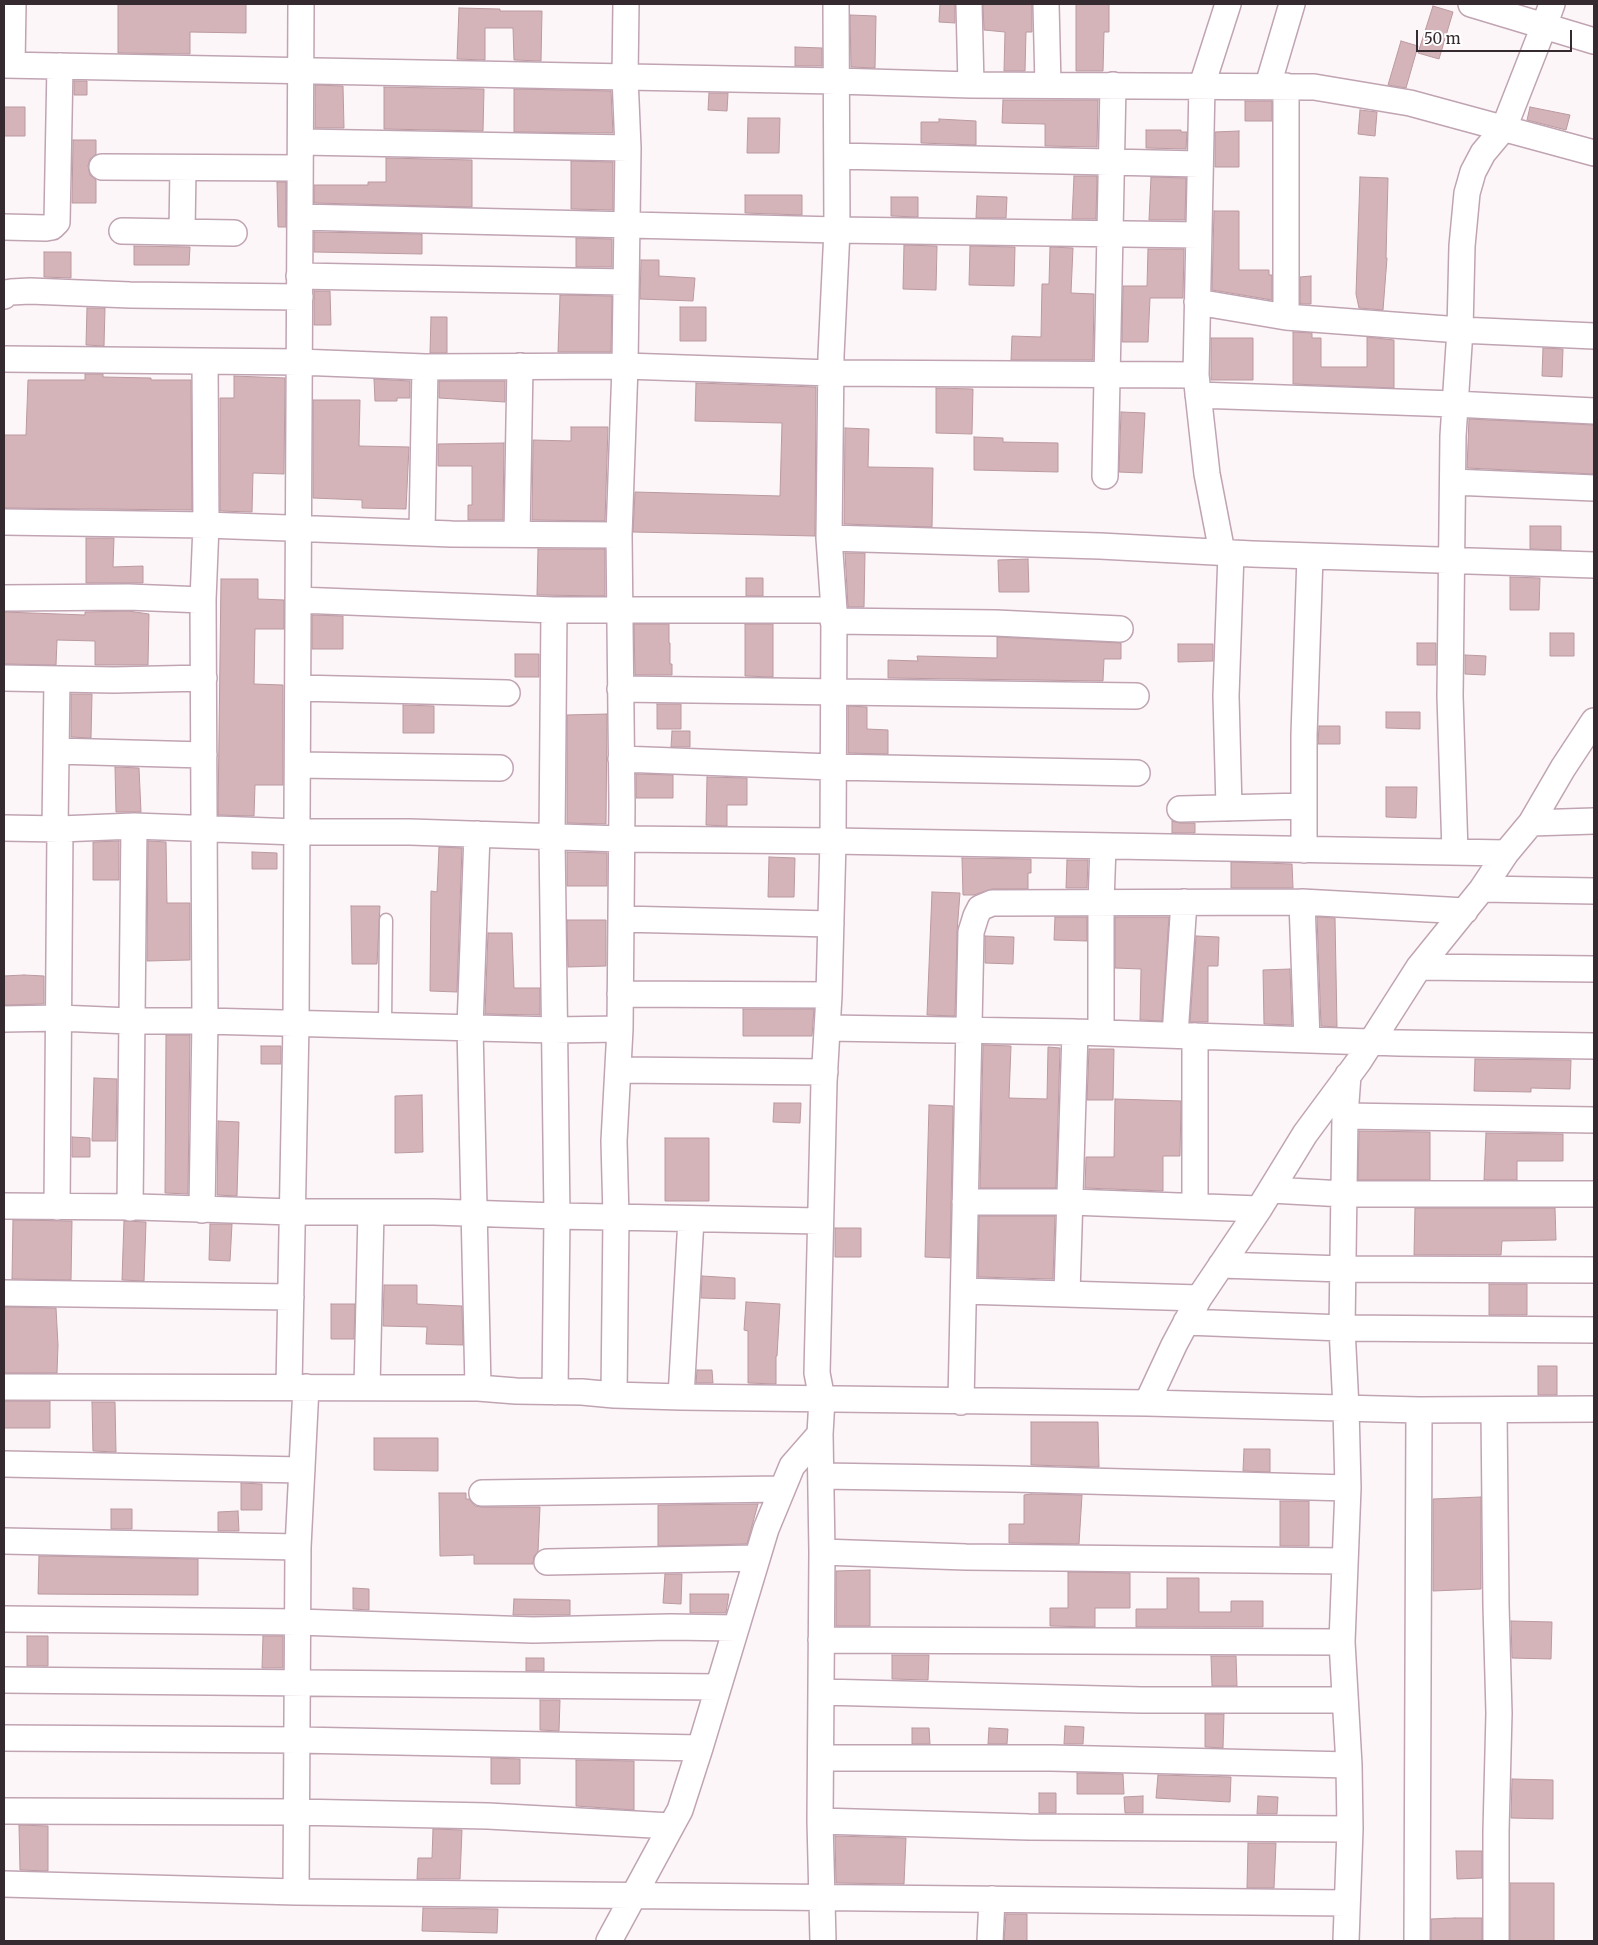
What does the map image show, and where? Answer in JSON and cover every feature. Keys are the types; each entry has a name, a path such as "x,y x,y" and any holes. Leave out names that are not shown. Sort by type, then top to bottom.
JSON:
{"street":[{"path":"13,4 8,65 971,85 1314,87 1410,103 1594,153"},
{"path":"296,1892 298,1547 302,1470 298,1387 290,1297 296,1023 300,168 302,142 301,4"},
{"path":"614,1395 616,1217 614,1141 620,1029 621,760 619,536 625,366 628,148 626,4"},
{"path":"824,1941 820,1822 822,1552 820,1434 822,1399 817,1373 820,1221 833,841 832,691 834,615 829,538 831,373 837,230 836,4"},
{"path":"969,4 971,85"},
{"path":"1046,4 1048,85"},
{"path":"1228,4 1202,85 1199,164 1197,385 1207,474 1227,553 1226,696 1229,808"},
{"path":"1286,317 1277,86 1292,4"},
{"path":"1471,4 1548,15 1594,41"},
{"path":"1455,852 1450,696 1454,404 1460,330 1462,246 1467,193 1473,172 1483,153 1504,128 1548,15"},
{"path":"4,226 46,228 52,227 57,222 60,66"},
{"path":"1105,476 1113,85"},
{"path":"302,142 628,148"},
{"path":"837,156 1199,164"},
{"path":"102,167 300,168"},
{"path":"182,232 183,168"},
{"path":"300,217 837,230 1198,235"},
{"path":"122,231 234,233"},
{"path":"4,296 5,293 30,291 130,295 300,286 626,282"},
{"path":"1197,302 1286,317 1460,330 1594,336"},
{"path":"4,359 299,362 425,367 625,366 831,373 1108,374 1197,385 1454,404 1594,410"},
{"path":"202,1210 204,1021 203,600 206,525 205,362"},
{"path":"517,534 520,366"},
{"path":"422,532 425,367"},
{"path":"1453,482 1594,488"},
{"path":"4,522 206,525 619,536"},
{"path":"829,538 1100,546 1227,553 1594,565"},
{"path":"1304,850 1304,735 1310,556"},
{"path":"4,598 128,597 203,600"},
{"path":"298,600 554,610 834,615 1120,628"},
{"path":"554,610 552,838 557,1216 555,1392"},
{"path":"4,678 204,678"},
{"path":"57,678 59,1018 57,1208"},
{"path":"298,688 507,693"},
{"path":"620,689 1136,696"},
{"path":"1147,1403 1198,1298 1265,1200 1305,1134 1372,1041 1419,968 1482,889 1506,853 1531,823 1587,741 1594,721"},
{"path":"56,752 204,755"},
{"path":"621,760 832,768 1137,773"},
{"path":"298,765 500,768"},
{"path":"1180,810 1304,806"},
{"path":"1531,823 1594,822"},
{"path":"4,828 57,829 134,826 297,832 477,834 552,838 1506,853"},
{"path":"130,1208 130,1021 134,826"},
{"path":"477,834 470,1027 478,1388"},
{"path":"1101,1033 1100,903 1103,846"},
{"path":"1482,889 1594,891"},
{"path":"961,1402 971,932 980,908 992,902 1302,902 1464,910"},
{"path":"1184,902 1185,1035 1196,1206"},
{"path":"1302,902 1307,1040"},
{"path":"620,919 831,924"},
{"path":"1419,968 1594,969"},
{"path":"620,994 829,995"},
{"path":"4,1019 59,1018 554,1030 620,1029"},
{"path":"828,1028 1075,1032 1399,1043 1594,1046"},
{"path":"1067,1293 1075,1032"},
{"path":"618,1070 825,1072"},
{"path":"1346,1941 1350,1829 1349,1764 1342,1642 1348,1488 1342,1328 1345,1116 1348,1075"},
{"path":"1345,1116 1594,1120"},
{"path":"965,1202 1070,1202 1196,1206 1344,1194 1594,1194"},
{"path":"4,1206 820,1221"},
{"path":"367,1387 371,1212"},
{"path":"680,1397 691,1219"},
{"path":"1220,1265 1343,1269 1594,1270"},
{"path":"964,1291 1198,1298"},
{"path":"4,1293 290,1297"},
{"path":"1186,1322 1342,1328 1594,1330"},
{"path":"4,1387 478,1388 680,1397 1147,1403 1494,1411 1594,1409"},
{"path":"1417,1941 1419,1410"},
{"path":"1494,1411 1496,1605 1500,1713 1496,1831 1496,1941"},
{"path":"609,1941 680,1810 766,1529 792,1466 820,1434"},
{"path":"4,1464 302,1470"},
{"path":"821,1476 1022,1479 1348,1488"},
{"path":"482,1493 782,1489"},
{"path":"4,1541 298,1547"},
{"path":"822,1552 966,1557 1345,1561"},
{"path":"547,1562 757,1558"},
{"path":"4,1620 298,1622 543,1630 670,1627 736,1628"},
{"path":"821,1640 1342,1642"},
{"path":"4,1680 718,1687"},
{"path":"822,1692 1131,1700 1344,1700"},
{"path":"4,1738 298,1740 700,1748"},
{"path":"821,1758 1051,1758 1349,1764"},
{"path":"4,1811 295,1812 488,1816 671,1826"},
{"path":"820,1822 1029,1827 1350,1829"},
{"path":"4,1884 296,1892 1347,1903"},
{"path":"990,1941 992,1899"}],"lane":[{"path":"384,1025 386,920"}],"building":[{"path":"118,4 246,4 246,33 190,32 190,54 118,53"},
{"path":"940,4 955,4 955,23 939,22"},
{"path":"983,4 1032,4 1032,32 1026,32 1025,71 1004,71 1005,32 984,30"},
{"path":"1076,4 1109,4 1109,32 1104,32 1103,71 1076,71"},
{"path":"1433,6 1453,12 1439,59 1418,53"},
{"path":"459,8 500,9 500,11 542,11 541,61 514,60 513,28 485,28 485,60 457,59"},
{"path":"850,15 876,16 875,68 851,67"},
{"path":"1401,41 1418,46 1406,88 1388,85"},
{"path":"795,47 822,48 822,66 795,66"},
{"path":"74,81 87,81 87,95 74,95"},
{"path":"315,85 343,86 344,128 315,128"},
{"path":"384,87 484,89 483,131 384,129"},
{"path":"514,89 611,91 613,133 514,132"},
{"path":"709,93 728,93 727,111 708,110"},
{"path":"1003,100 1098,100 1097,147 1045,146 1045,124 1002,123"},
{"path":"1245,101 1272,101 1272,121 1245,121"},
{"path":"4,107 25,107 25,136 4,136"},
{"path":"1530,107 1570,115 1566,130 1527,120"},
{"path":"1360,110 1377,112 1375,136 1358,134"},
{"path":"748,118 780,118 779,153 747,153"},
{"path":"939,119 976,121 976,145 921,143 921,122 939,122"},
{"path":"1146,130 1181,130 1181,132 1187,132 1186,149 1146,148"},
{"path":"1239,131 1239,167 1215,167 1215,132"},
{"path":"73,140 96,140 96,154 90,159 88,166 90,175 96,180 96,203 72,203"},
{"path":"386,158 472,160 472,207 314,203 314,185 368,185 368,182 386,182"},
{"path":"571,161 613,162 613,210 571,209"},
{"path":"1074,176 1097,176 1096,219 1072,219"},
{"path":"1151,177 1186,178 1185,220 1149,220"},
{"path":"1360,177 1388,178 1387,258 1383,310 1359,308 1356,294"},
{"path":"277,182 286,182 286,227 278,227"},
{"path":"745,195 802,195 802,215 745,213"},
{"path":"977,196 1007,197 1006,218 976,218"},
{"path":"891,197 918,197 918,217 891,216"},
{"path":"1214,211 1239,211 1239,270 1269,270 1269,275 1272,275 1272,300 1212,290"},
{"path":"314,232 422,234 422,254 314,252"},
{"path":"576,238 612,239 612,267 576,267"},
{"path":"904,245 937,246 936,290 903,289"},
{"path":"134,246 190,247 189,265 134,265"},
{"path":"970,246 1015,247 1014,286 969,285"},
{"path":"1050,247 1073,248 1071,293 1094,294 1093,360 1011,360 1012,336 1041,337 1042,284 1049,284"},
{"path":"1148,249 1184,249 1183,298 1150,298 1148,342 1122,342 1123,286 1147,286"},
{"path":"44,252 71,252 71,278 44,277"},
{"path":"641,260 659,260 659,276 695,278 693,301 640,299"},
{"path":"1311,276 1311,304 1300,304 1300,277"},
{"path":"314,291 330,291 331,325 314,325"},
{"path":"560,295 612,296 611,352 558,352"},
{"path":"680,307 706,307 706,341 680,341"},
{"path":"87,308 105,308 104,346 86,345"},
{"path":"431,317 447,317 447,353 430,353"},
{"path":"1293,332 1312,333 1312,338 1321,338 1321,367 1367,367 1367,337 1394,340 1394,388 1293,384"},
{"path":"1211,338 1253,338 1253,380 1211,380"},
{"path":"1543,348 1563,349 1562,377 1542,376"},
{"path":"85,374 103,374 103,377 151,378 151,380 191,380 192,510 4,508 4,435 26,435 28,380 85,380"},
{"path":"234,376 285,378 284,474 253,473 252,512 220,511 220,398 234,398"},
{"path":"374,379 410,381 410,398 397,398 397,401 375,401"},
{"path":"439,381 505,381 505,402 439,398"},
{"path":"696,383 816,387 815,536 633,532 635,492 780,496 782,423 695,421"},
{"path":"936,388 973,389 972,434 936,433"},
{"path":"313,400 360,400 359,446 409,447 406,509 362,508 362,500 313,498"},
{"path":"1121,412 1145,413 1142,473 1119,472"},
{"path":"1469,419 1594,425 1594,474 1467,468"},
{"path":"571,427 608,427 605,521 532,520 533,440 571,441"},
{"path":"845,428 869,429 868,467 933,468 932,527 844,524"},
{"path":"974,437 1003,438 1003,442 1058,443 1058,472 974,470"},
{"path":"504,443 503,520 468,520 468,505 472,505 472,466 438,466 438,444"},
{"path":"1530,526 1561,526 1561,550 1530,549"},
{"path":"86,538 114,538 113,567 143,566 143,583 86,583"},
{"path":"538,549 605,549 605,596 537,595"},
{"path":"845,553 865,553 864,607 848,607"},
{"path":"1028,559 1029,592 999,592 998,560"},
{"path":"1510,577 1540,578 1539,610 1510,610"},
{"path":"746,578 763,578 763,596 746,596"},
{"path":"221,579 258,579 258,599 284,600 284,629 255,629 254,684 283,685 283,785 255,785 254,816 218,815"},
{"path":"128,611 149,614 148,665 95,665 95,641 57,640 56,665 4,664 4,612 85,615 85,612"},
{"path":"312,615 343,616 343,649 312,649"},
{"path":"634,624 669,624 672,675 635,675"},
{"path":"745,624 773,624 773,677 745,676"},
{"path":"1550,633 1574,633 1574,656 1550,656"},
{"path":"997,637 1121,643 1121,659 1104,659 1103,681 888,678 888,660 918,661 917,656 997,658"},
{"path":"1417,643 1436,643 1436,665 1417,665"},
{"path":"1178,644 1213,644 1213,661 1178,662"},
{"path":"515,654 539,654 539,677 515,677"},
{"path":"1465,655 1486,656 1485,675 1465,674"},
{"path":"71,694 92,694 91,738 71,737"},
{"path":"657,704 681,704 681,729 657,729"},
{"path":"403,705 434,706 434,733 403,733"},
{"path":"848,706 867,707 867,729 888,730 888,754 848,753"},
{"path":"1386,712 1420,712 1420,729 1386,728"},
{"path":"607,714 606,824 567,823 567,715"},
{"path":"1319,726 1340,726 1340,744 1318,744"},
{"path":"672,731 690,731 690,747 671,747"},
{"path":"115,767 139,768 141,812 116,812"},
{"path":"636,774 673,775 673,798 636,798"},
{"path":"707,777 747,778 747,805 727,805 727,826 706,825"},
{"path":"1386,787 1417,787 1416,818 1386,817"},
{"path":"1172,821 1195,823 1195,833 1172,833"},
{"path":"119,841 119,880 93,880 93,842"},
{"path":"148,841 166,842 167,903 190,903 190,960 147,961"},
{"path":"439,847 462,848 457,992 430,991 431,891 437,892"},
{"path":"252,852 277,853 277,869 252,869"},
{"path":"567,852 607,853 607,886 567,886"},
{"path":"769,857 795,858 794,897 768,897"},
{"path":"962,858 1031,859 1031,873 1028,873 1028,889 992,889 974,895 963,895"},
{"path":"1067,860 1088,860 1087,888 1066,888"},
{"path":"1231,862 1292,864 1293,888 1231,888"},
{"path":"932,892 960,893 955,1016 927,1015"},
{"path":"351,906 380,906 377,964 352,964"},
{"path":"1055,917 1087,917 1087,941 1054,940"},
{"path":"1115,917 1169,917 1162,1021 1140,1020 1141,969 1115,968"},
{"path":"1317,917 1335,918 1337,1027 1321,1026"},
{"path":"567,920 606,920 606,966 568,967"},
{"path":"488,933 512,933 514,988 540,988 540,1015 485,1014"},
{"path":"985,936 1014,937 1013,964 985,963"},
{"path":"1196,936 1219,937 1218,966 1208,966 1208,1022 1190,1022"},
{"path":"1290,969 1292,1025 1264,1024 1263,970"},
{"path":"4,976 44,976 44,1004 4,1005"},
{"path":"743,1009 814,1009 812,1036 743,1036"},
{"path":"166,1035 190,1035 188,1194 165,1193"},
{"path":"983,1045 1011,1046 1009,1098 1047,1099 1048,1047 1060,1048 1056,1188 980,1188"},
{"path":"261,1046 281,1046 281,1064 261,1064"},
{"path":"1089,1049 1114,1049 1113,1100 1087,1100"},
{"path":"1475,1059 1571,1060 1570,1089 1531,1088 1531,1092 1474,1091"},
{"path":"94,1078 117,1079 116,1141 92,1141"},
{"path":"422,1095 423,1152 395,1153 395,1096"},
{"path":"1115,1099 1181,1101 1180,1156 1163,1156 1163,1191 1085,1188 1086,1157 1114,1157"},
{"path":"774,1103 801,1103 800,1123 773,1122"},
{"path":"929,1105 953,1106 950,1258 925,1257"},
{"path":"218,1121 239,1122 237,1196 217,1195"},
{"path":"1359,1131 1430,1132 1430,1180 1358,1180"},
{"path":"1486,1133 1563,1134 1563,1161 1517,1161 1517,1180 1484,1180"},
{"path":"72,1137 90,1138 90,1157 72,1157"},
{"path":"665,1138 709,1138 709,1201 665,1201"},
{"path":"1415,1208 1555,1208 1556,1240 1502,1241 1501,1255 1414,1255"},
{"path":"979,1216 1055,1216 1053,1279 978,1277"},
{"path":"13,1220 72,1221 71,1280 12,1279"},
{"path":"124,1221 146,1222 144,1281 122,1280"},
{"path":"210,1224 232,1224 230,1261 209,1260"},
{"path":"835,1228 861,1228 861,1257 835,1257"},
{"path":"702,1276 735,1278 735,1299 701,1298"},
{"path":"1489,1284 1527,1284 1527,1315 1489,1315"},
{"path":"384,1285 417,1285 417,1304 462,1306 463,1345 426,1344 427,1327 383,1326"},
{"path":"746,1302 780,1304 776,1384 748,1383 748,1331 744,1330"},
{"path":"331,1304 355,1304 354,1339 331,1339"},
{"path":"4,1307 56,1308 57,1373 4,1373"},
{"path":"1538,1366 1557,1366 1557,1395 1538,1395"},
{"path":"697,1370 712,1370 713,1383 696,1383"},
{"path":"4,1401 50,1401 50,1428 4,1428"},
{"path":"92,1402 115,1402 116,1452 93,1451"},
{"path":"1031,1422 1098,1422 1099,1467 1031,1465"},
{"path":"374,1438 438,1438 438,1471 374,1470"},
{"path":"1244,1449 1270,1449 1270,1472 1243,1471"},
{"path":"241,1483 262,1484 262,1510 241,1510"},
{"path":"439,1493 466,1493 466,1499 469,1499 475,1506 482,1507 540,1507 538,1552 534,1556 533,1564 474,1564 474,1555 440,1556"},
{"path":"1024,1495 1082,1495 1079,1544 1009,1543 1009,1524 1024,1524"},
{"path":"1481,1497 1481,1589 1433,1591 1433,1499"},
{"path":"1280,1501 1309,1501 1309,1546 1280,1546"},
{"path":"758,1504 747,1544 658,1546 658,1505"},
{"path":"111,1509 132,1509 132,1529 111,1529"},
{"path":"238,1511 239,1531 218,1531 218,1512"},
{"path":"39,1556 198,1559 198,1595 38,1594"},
{"path":"870,1570 870,1626 836,1626 836,1571"},
{"path":"1068,1572 1130,1573 1130,1608 1095,1608 1095,1627 1050,1626 1050,1608 1068,1608"},
{"path":"665,1574 682,1574 681,1604 663,1603"},
{"path":"1167,1578 1199,1578 1199,1612 1231,1612 1231,1601 1263,1601 1263,1627 1136,1627 1136,1609 1167,1609"},
{"path":"353,1588 369,1589 369,1610 353,1609"},
{"path":"690,1594 729,1594 726,1613 690,1613"},
{"path":"514,1599 570,1600 570,1615 513,1615"},
{"path":"1511,1621 1552,1622 1551,1659 1512,1658"},
{"path":"27,1636 48,1636 48,1666 27,1666"},
{"path":"263,1636 283,1636 283,1668 262,1668"},
{"path":"892,1655 929,1655 928,1680 892,1679"},
{"path":"1211,1656 1236,1656 1237,1686 1212,1686"},
{"path":"526,1658 544,1658 544,1671 526,1671"},
{"path":"540,1700 560,1700 559,1731 540,1730"},
{"path":"1205,1714 1224,1714 1223,1748 1205,1747"},
{"path":"1065,1726 1084,1727 1083,1744 1064,1744"},
{"path":"912,1728 929,1728 930,1744 912,1744"},
{"path":"989,1728 1008,1729 1007,1744 988,1744"},
{"path":"491,1758 520,1759 520,1784 491,1784"},
{"path":"576,1760 634,1761 634,1810 576,1806"},
{"path":"1077,1773 1123,1774 1124,1794 1077,1794"},
{"path":"1158,1775 1231,1777 1230,1802 1156,1798"},
{"path":"1512,1779 1553,1780 1553,1819 1511,1818"},
{"path":"1039,1793 1056,1793 1056,1813 1039,1813"},
{"path":"1143,1796 1143,1813 1125,1813 1124,1797"},
{"path":"1258,1796 1278,1797 1277,1814 1257,1814"},
{"path":"19,1825 48,1826 48,1871 20,1870"},
{"path":"433,1829 462,1830 460,1879 417,1879 418,1858 432,1858"},
{"path":"835,1836 906,1838 904,1884 836,1883"},
{"path":"1248,1843 1276,1843 1274,1888 1247,1888"},
{"path":"1456,1851 1482,1851 1482,1878 1457,1879"},
{"path":"1510,1883 1554,1883 1554,1941 1510,1941"},
{"path":"423,1908 498,1909 497,1933 422,1931"},
{"path":"1006,1914 1027,1914 1027,1941 1004,1941"},
{"path":"1482,1918 1482,1941 1431,1941 1431,1919"}]}
